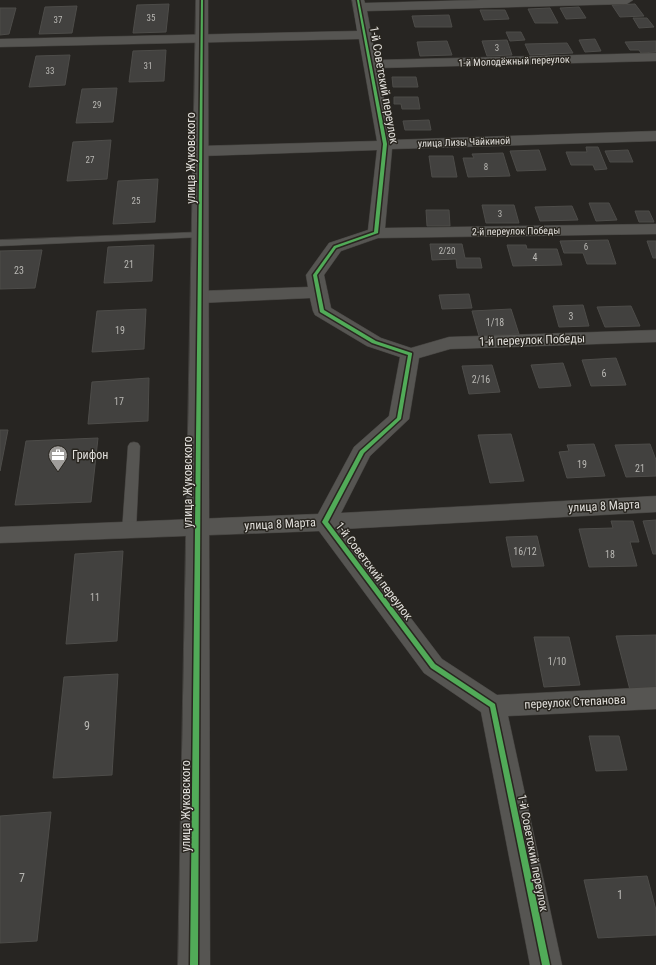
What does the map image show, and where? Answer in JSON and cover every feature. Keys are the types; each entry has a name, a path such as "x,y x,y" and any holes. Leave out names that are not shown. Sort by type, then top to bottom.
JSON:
{"street":[{"name":"улица Жуковского","path":"194,965 202,0"},
{"path":"359,4 627,0"},
{"name":"1-й Советский переулок","path":"359,4 385,144 376,233"},
{"path":"0,43 365,35"},
{"name":"1-й Молодёжный переулок","path":"371,64 656,57"},
{"name":"улица Лизы Чайкиной","path":"201,151 656,136"},
{"name":"2-й переулок Победы","path":"376,233 656,229"},
{"path":"376,233 335,247 315,275 322,311 374,342 410,354"},
{"path":"200,297 318,292"},
{"name":"1-й переулок Победы","path":"410,354 449,343 656,336"},
{"name":"1-й Советский переулок","path":"410,354 399,419 362,452 324,522 433,666 493,706 546,965"},
{"name":"улица 8 Марта","path":"0,535 198,528 656,504"},
{"name":"переулок Степанова","path":"493,706 656,698"}],"lane":[{"path":"0,243 200,235"},
{"path":"129,531 134,446"}],"building":[{"path":"169,4 166,32 133,33 137,5"},
{"path":"635,4 644,16 620,17 612,5"},
{"path":"77,6 72,33 39,34 45,7"},
{"path":"579,7 586,18 566,19 560,8"},
{"path":"0,8 16,8 9,34 0,35"},
{"path":"550,8 558,23 535,23 528,9"},
{"path":"480,10 505,10 509,19 484,20"},
{"path":"449,15 452,27 415,27 412,16"},
{"path":"633,18 647,18 654,27 639,28"},
{"path":"506,32 521,32 525,40 510,41"},
{"path":"595,39 601,51 585,52 579,40"},
{"path":"507,40 512,55 487,56 482,41"},
{"path":"447,41 452,55 420,56 417,42"},
{"path":"656,41 656,52 641,53 639,50 630,50 625,42"},
{"path":"567,43 573,53 530,55 525,44"},
{"path":"166,50 164,81 129,82 133,51"},
{"path":"70,55 65,85 29,87 36,56"},
{"path":"392,77 416,77 418,87 393,87"},
{"path":"117,88 113,122 76,123 82,89"},
{"path":"394,97 418,97 420,109 402,109 401,104 394,104"},
{"path":"429,120 431,130 405,130 403,121"},
{"path":"111,140 107,179 67,181 73,142"},
{"path":"586,147 598,147 607,169 595,170 593,165 571,165 566,152 587,152"},
{"path":"539,150 546,170 517,171 510,151"},
{"path":"628,150 633,162 610,162 605,151"},
{"path":"503,153 510,176 468,177 463,158 474,158 472,154"},
{"path":"429,156 453,156 457,177 432,177"},
{"path":"158,179 155,222 113,224 118,181"},
{"path":"589,203 609,203 617,220 596,221"},
{"path":"482,205 514,205 519,223 486,223"},
{"path":"572,206 578,220 540,221 535,207"},
{"path":"426,210 449,210 450,226 427,226"},
{"path":"635,211 649,211 654,222 639,222"},
{"path":"608,240 616,264 587,264 583,253 564,253 560,241"},
{"path":"647,241 656,241 656,258 653,258"},
{"path":"430,244 462,244 465,258 480,258 482,268 457,268 456,259 432,260"},
{"path":"154,245 152,281 104,283 108,247"},
{"path":"507,245 526,245 527,249 557,249 562,265 513,266"},
{"path":"42,250 35,288 0,289 0,251"},
{"path":"469,294 472,308 442,309 439,295"},
{"path":"583,305 589,326 559,327 553,306"},
{"path":"631,306 640,326 605,327 597,307"},
{"path":"146,309 144,349 92,352 97,311"},
{"path":"511,309 519,334 479,336 472,311"},
{"path":"616,358 626,385 591,386 582,360"},
{"path":"563,363 571,386 539,388 531,365"},
{"path":"492,365 500,392 469,394 462,366"},
{"path":"149,378 148,421 88,424 92,382"},
{"path":"0,430 8,430 0,471"},
{"path":"511,434 524,481 490,483 478,435"},
{"name":"Грифон","path":"98,438 91,502 15,505 26,441"},
{"path":"594,444 605,476 567,478 559,452 569,451 567,445"},
{"path":"650,444 656,460 656,476 626,477 615,445"},
{"path":"656,520 656,554 653,554 643,521"},
{"path":"611,521 633,521 639,542 630,542 637,566 589,567 579,529 613,528"},
{"path":"537,536 544,566 512,567 506,537"},
{"path":"123,551 117,641 66,644 75,554"},
{"path":"656,635 656,690 630,690 616,636"},
{"path":"534,637 569,637 580,685 544,687"},
{"path":"118,674 112,775 53,778 64,677"},
{"path":"589,736 619,736 627,770 596,771"},
{"path":"51,812 37,941 0,943 0,816"},
{"path":"647,876 656,910 656,935 598,938 584,880"}],"cycle path":[{"path":"194,965 202,0"},
{"path":"358,0 385,144 376,233 335,247 315,275 322,311 374,342 410,354 399,419 362,452 325,522 433,666 493,706 546,965"}],"place":[{"name":"Грифон","path":"58,472"}]}
